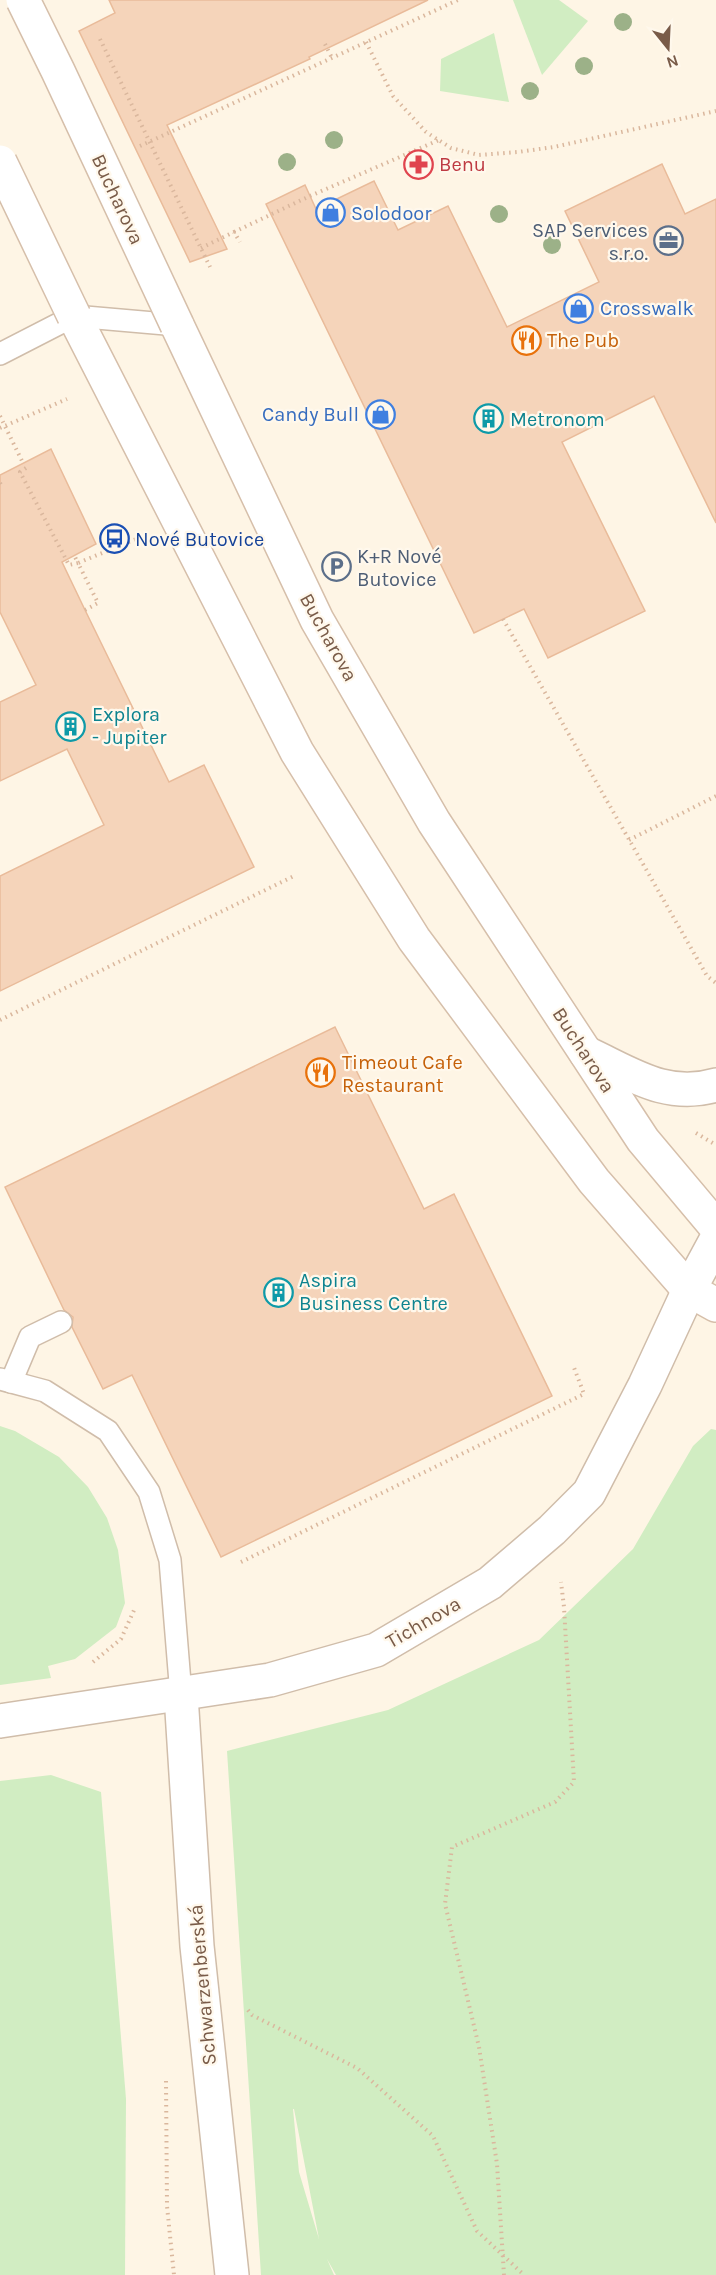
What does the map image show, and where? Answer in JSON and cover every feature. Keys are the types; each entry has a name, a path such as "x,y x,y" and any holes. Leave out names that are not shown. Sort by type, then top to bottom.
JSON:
{"main road":[{"name":"Bucharova","path":"23,0 317,620 434,822 643,1140 716,1227"},
{"path":"0,162 75,315 297,752 408,929 582,1166 703,1298"},
{"path":"586,1053 661,1087 677,1090 716,1085"},
{"name":"Tichnova","path":"0,1721 270,1680 376,1650 490,1583 552,1530 589,1493 645,1385 703,1298 716,1240"},
{"name":"Schwarzenberská","path":"181,1695 197,1946 232,2275"}],"lane":[{"path":"0,354 75,315 177,325"},
{"path":"61,1322 30,1337 6,1380 45,1392 108,1431 149,1492 170,1560 181,1695"}],"path":[{"path":"170,132 458,0"},
{"path":"100,39 210,267"},
{"path":"366,42 393,96 426,132 452,148 479,155 554,147 716,111"},
{"path":"325,44 332,58"},
{"path":"201,248 310,196 439,140"},
{"path":"234,232 240,242"},
{"path":"2,427 71,397"},
{"path":"0,416 2,427 23,463"},
{"path":"26,468 20,472 69,565 142,537"},
{"path":"74,555 98,603 85,610"},
{"path":"503,620 707,976 716,983"},
{"path":"629,840 716,796"},
{"path":"0,1020 294,876"},
{"path":"241,1562 584,1394 573,1365"},
{"path":"504,2275 497,2164 479,2047 445,1904 452,1846 555,1802 574,1782 561,1582"},
{"path":"86,1665 94,1662 121,1639 138,1602"},
{"path":"246,2006 252,2015 357,2068 433,2136 477,2231 524,2275"}],"green space":[{"path":"513,0 559,0 588,21 542,75"},
{"path":"494,33 509,102 440,91 441,59"},
{"path":"0,1426 15,1431 59,1457 88,1487 107,1518 118,1550 125,1603 116,1627 75,1659 48,1666 51,1678 0,1685"},
{"path":"711,1429 716,1430 716,2275 336,2275 327,2259 334,2275 261,2275 227,1751 388,1710 539,1640 633,1549 693,1446","holes":["294,2109 319,2239 299,2172"]},
{"path":"51,1775 101,1792 126,2099 125,2275 0,2275 0,1781"}],"building":[{"path":"109,0 428,0 309,57 310,59 167,125 227,249 190,262 79,31 115,13"},
{"name":"Metronom","path":"662,164 685,214 716,199 716,523 654,396 562,442 645,611 548,658 524,609 474,633 266,204 305,185 316,209 374,181 398,230 448,206 507,327 599,282 565,211"},
{"name":"Explora - Jupiter","path":"51,449 96,544 62,562 85,610 169,782 204,765 254,867 0,991 0,876 104,825 67,749 0,781 0,702 36,685 0,612 0,475"},
{"name":"Aspira Business Centre","path":"335,1027 424,1209 454,1194 552,1396 221,1557 132,1375 103,1389 72,1327 73,1317 64,1310 5,1187"}],"place":[{"name":"Benu","path":"418,164"},
{"name":"Solodoor","path":"330,213"},
{"name":"SAP Services s.r.o.","path":"669,241"},
{"name":"Crosswalk","path":"579,308"},
{"name":"The Pub","path":"526,340"},
{"name":"Candy Bull","path":"380,414"},
{"name":"Metronom","path":"489,419"},
{"name":"Nové Butovice","path":"114,539"},
{"name":"K+R Nové Butovice","path":"336,567"},
{"name":"Explora - Jupiter","path":"71,726"},
{"name":"Timeout Cafe Restaurant","path":"321,1073"},
{"name":"Aspira Business Centre","path":"278,1292"}]}
